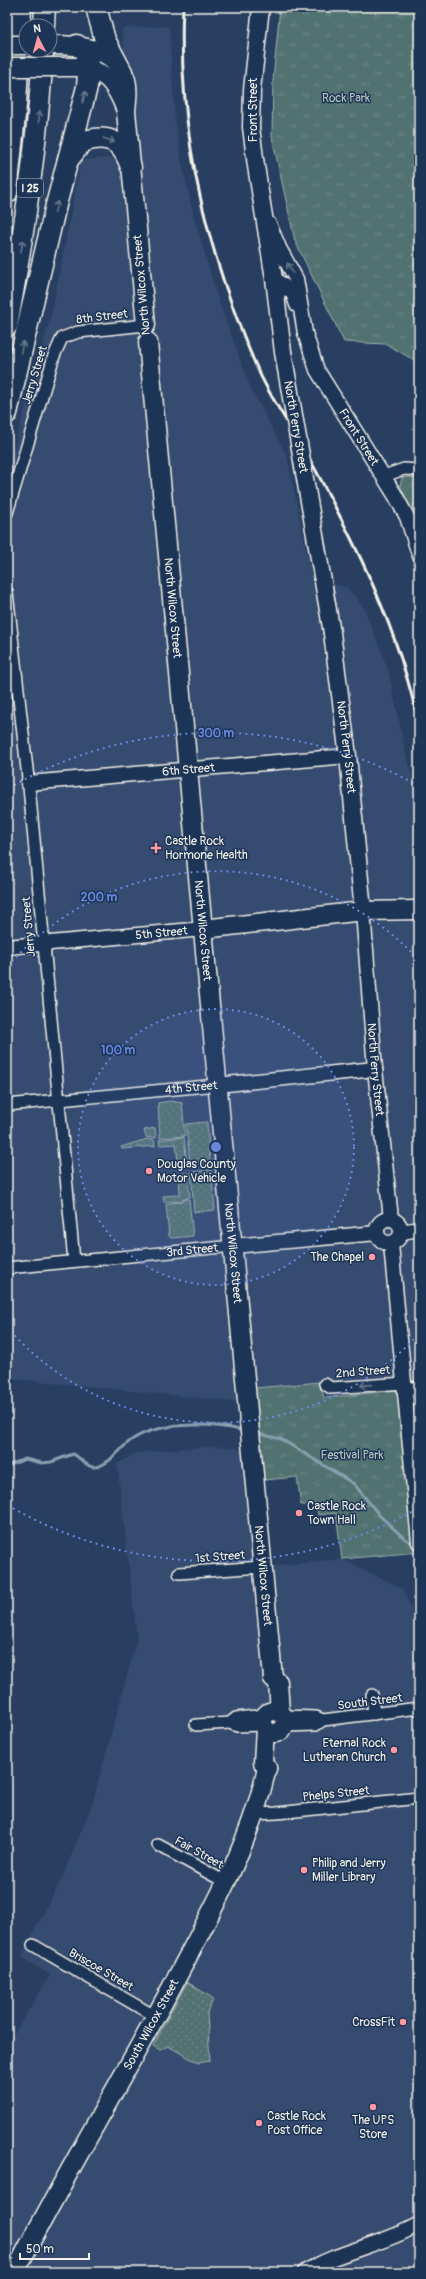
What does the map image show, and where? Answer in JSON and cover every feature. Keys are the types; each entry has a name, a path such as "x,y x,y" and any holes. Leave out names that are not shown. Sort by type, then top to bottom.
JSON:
{"highway":[{"name":"I 25","path":"7,193 16,105 21,7"},
{"path":"44,18 45,7"},
{"path":"7,413 85,93 84,57 96,31 97,11"},
{"path":"97,11 106,40 122,72"},
{"name":"I 25","path":"7,326 31,185 38,125 42,58"},
{"path":"67,162 82,142 102,138 111,140 122,148 131,167"}],"main road":[{"name":"Front Street","path":"261,7 251,109 253,146 274,279"},
{"path":"7,45 18,45"},
{"path":"58,48 84,57"},
{"path":"7,67 84,57"},
{"name":"North Wilcox Street","path":"84,57 110,58 122,72 127,89 126,111 131,167 251,1456 273,1678 278,1682 274,1721"},
{"name":"North Wilcox Street","path":"84,57 96,70 109,79 120,96 126,111"},
{"name":"North Perry Street","path":"274,279 283,352 332,633 348,756 363,912"},
{"name":"5th Street","path":"363,912 419,898"},
{"name":"5th Street","path":"203,928 363,912 419,910"},
{"name":"South Wilcox Street","path":"16,2269 156,2017 246,1842 267,1768 275,1764 274,1721"}],"street":[{"name":"Front Street","path":"264,213 278,248 296,278 308,347 323,382 384,476 405,513 419,554"},
{"name":"Front Street","path":"274,279 292,293 302,318"},
{"name":"8th Street","path":"62,338 78,332 147,333"},
{"name":"Jerry Street","path":"7,513 54,356 62,338"},
{"path":"384,476 404,469 419,470"},
{"name":"Jerry Street","path":"7,592 28,783 74,1261"},
{"name":"6th Street","path":"28,783 348,756"},
{"name":"North Perry Street","path":"363,912 375,1069 391,1219"},
{"name":"5th Street","path":"7,947 203,928"},
{"name":"4th Street","path":"7,1105 375,1069"},
{"path":"391,1219 399,1224 402,1232 398,1240 391,1244 380,1240 377,1233 381,1222 391,1219"},
{"path":"402,1232 419,1229"},
{"name":"3rd Street","path":"7,1268 377,1233"},
{"path":"391,1244 419,1542"},
{"name":"2nd Street","path":"325,1384 331,1388 419,1387"},
{"name":"1st Street","path":"179,1573 262,1567"},
{"path":"372,1695 374,1714"},
{"name":"South Street","path":"196,1725 230,1723 236,1718 316,1725 323,1720 419,1708"},
{"name":"Phelps Street","path":"255,1814 277,1814 419,1798"},
{"name":"Fair Street","path":"158,1845 226,1883"},
{"name":"Briscoe Street","path":"33,1945 156,2017"},
{"path":"305,2272 335,2256 385,2240 419,2224"}],"shaded area":[{"path":"169,26 175,118 182,164 194,217 218,299 251,389 287,456 312,578 348,588 364,608 388,669 406,754 419,801 419,1475 406,1389 246,1403 7,1378 7,472 51,316 81,160 130,156 122,28"},
{"path":"212,1446 237,1448 251,1456 262,1567 342,1559 403,1589 419,1628 419,2272 7,2272 7,2042 17,2029 50,1975 21,1957 62,1878 92,1805 137,1638 117,1464 136,1453"}],"green space":[{"name":"Rock Park","path":"280,7 419,7 419,363 386,344 344,342 295,241 272,137 273,81"},
{"path":"402,478 419,478 419,528 400,485"},
{"path":"170,1101 182,1103 185,1136 160,1138 158,1103"},
{"path":"207,1122 210,1162 190,1164 186,1124"},
{"path":"155,1128 156,1138 146,1137 144,1130"},
{"path":"184,1137 187,1164 181,1164 180,1161 178,1162 176,1144 160,1145 159,1140"},
{"path":"147,1139 154,1140 155,1146 122,1149 121,1147"},
{"path":"211,1170 215,1210 194,1212 191,1172"},
{"path":"181,1173 187,1173 190,1197 180,1201 164,1202 163,1196 180,1195 179,1177 181,1176"},
{"path":"189,1199 193,1236 171,1238 169,1236 166,1204 180,1202"},
{"name":"Festival Park","path":"320,1382 324,1398 405,1389 419,1552 342,1559 336,1513 318,1515 316,1504 301,1505 297,1477 254,1481 245,1389"},
{"path":"187,1982 214,1999 207,2012 210,2061 198,2063 168,2046 160,2050 153,2046"}],"waterway":[{"path":"7,1466 25,1459 42,1463 51,1462 73,1454 90,1467 99,1466 110,1460 133,1439 145,1433 172,1426 218,1426 244,1431"},
{"path":"255,1433 281,1439 354,1484 380,1516 404,1538 416,1546"},
{"path":"7,1629 7,1634"}],"railway":[{"path":"183,7 182,46 188,125 202,203 211,241 223,279 246,342 261,376 308,456 359,554 374,587 400,655 419,726"}],"place":[{"name":"Castle Rock Hormone Health","path":"156,848"},
{"name":"Douglas County Motor Vehicle","path":"149,1171"},
{"name":"The Chapel","path":"372,1257"},
{"name":"Castle Rock Town Hall","path":"299,1513"},
{"name":"Eternal Rock Lutheran Church","path":"394,1750"},
{"name":"Philip and Jerry Miller Library","path":"304,1870"},
{"name":"CrossFit","path":"403,2022"},
{"name":"The UPS Store","path":"373,2107"},
{"name":"Castle Rock Post Office","path":"259,2123"}]}
